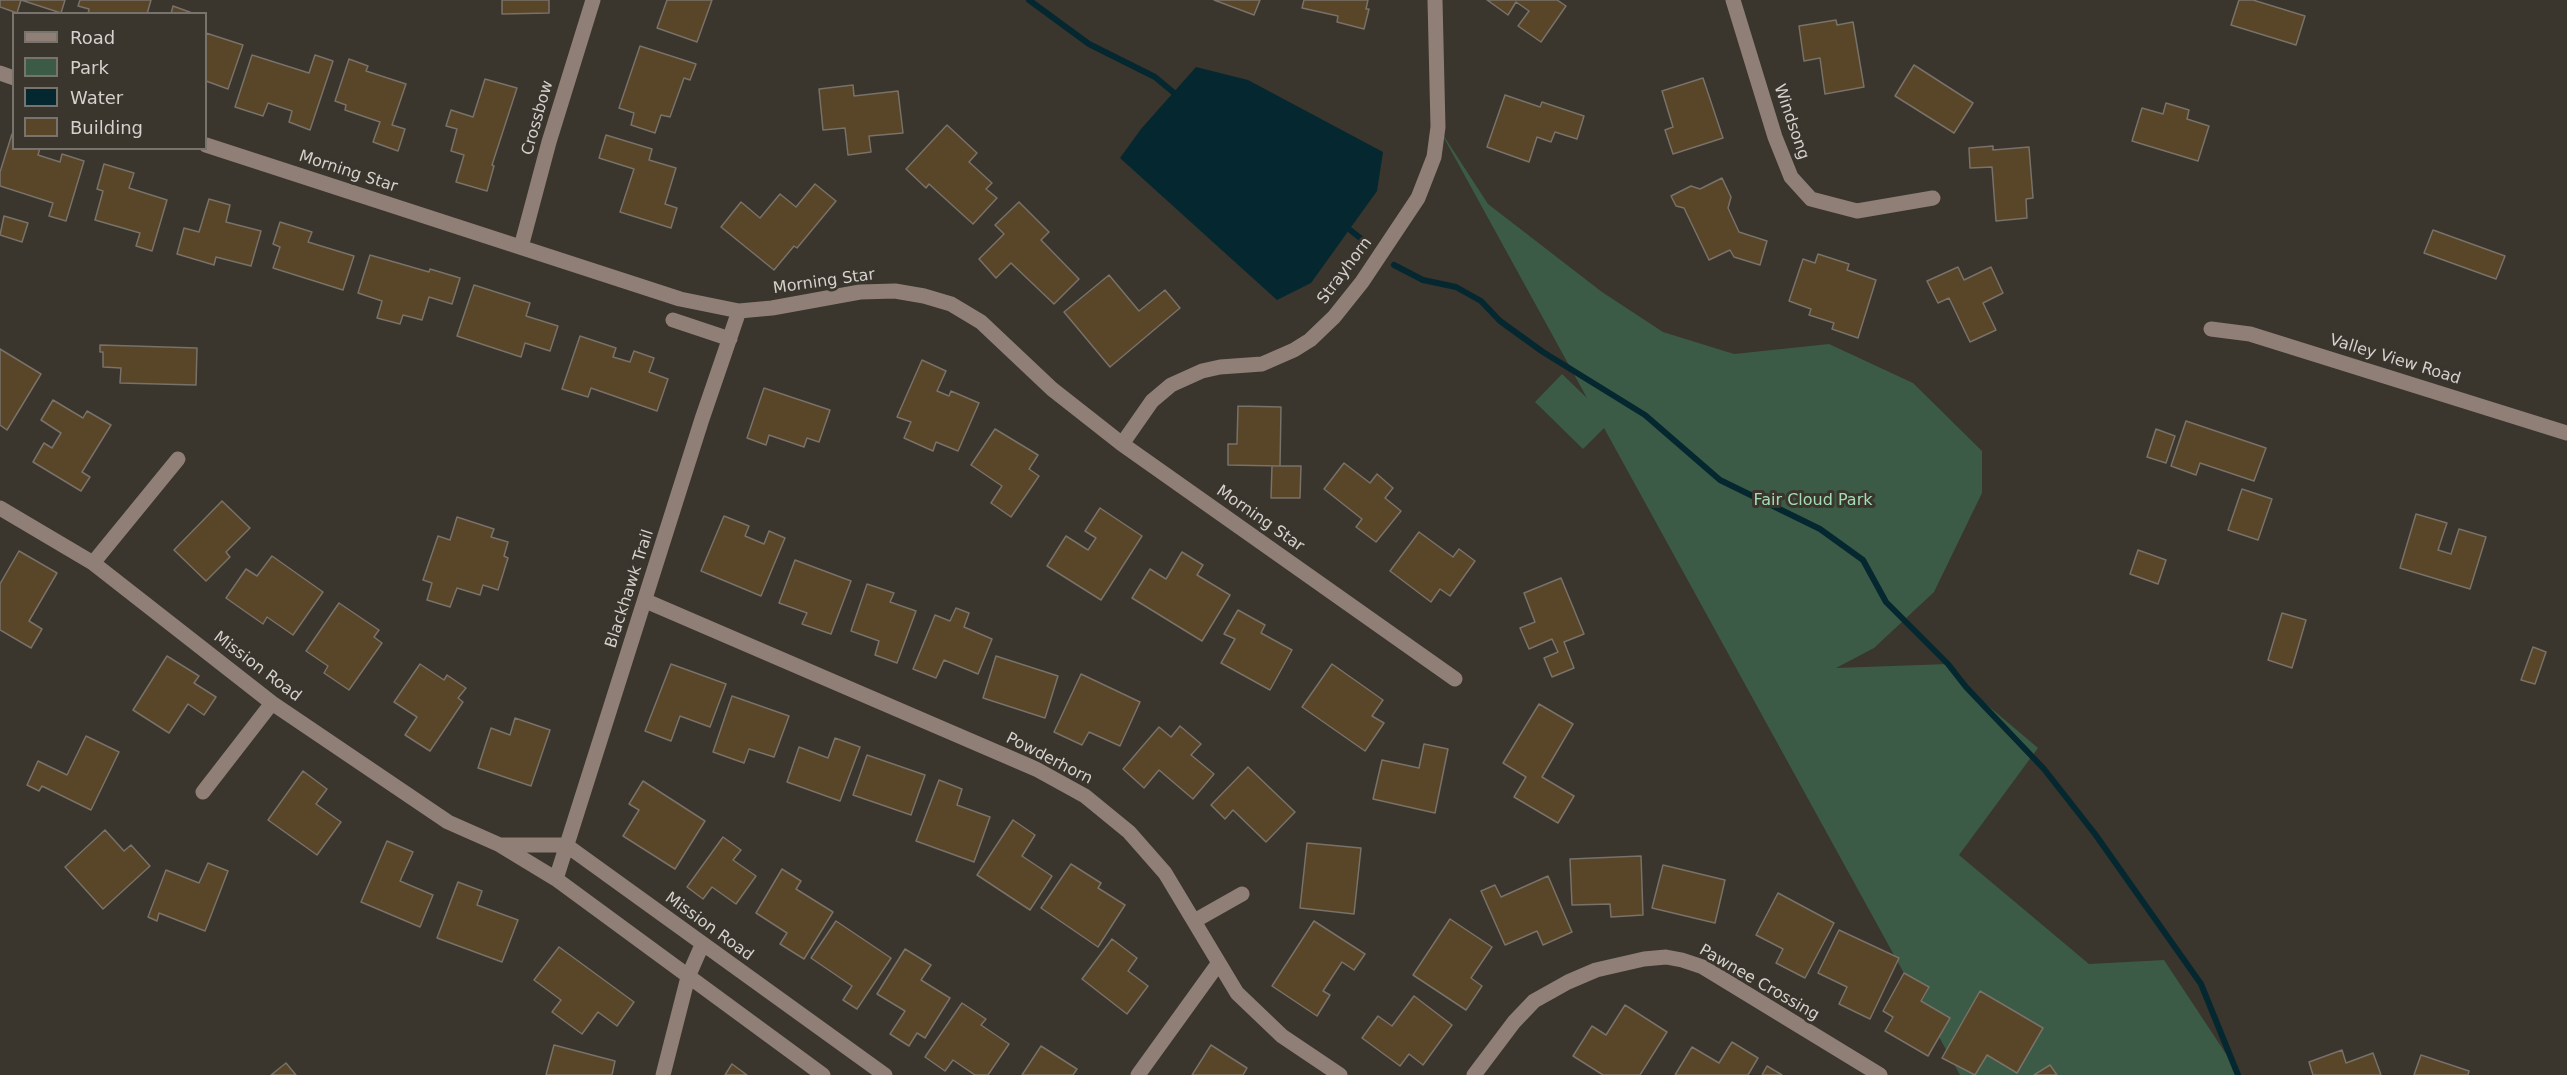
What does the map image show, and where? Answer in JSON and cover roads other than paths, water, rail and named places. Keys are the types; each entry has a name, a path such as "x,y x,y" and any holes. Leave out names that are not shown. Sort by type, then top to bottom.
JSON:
{"street":[{"name":"Crossbow","path":"521,247 549,142 593,0"},
{"name":"Strayhorn","path":"1122,444 1152,401 1171,385 1202,371 1262,364 1294,350 1310,340 1334,317 1362,282 1418,198 1434,157 1438,127 1435,0"},
{"name":"Windsong","path":"1733,0 1774,137 1791,177 1812,199 1857,211 1933,198"},
{"name":"Morning Star","path":"207,145 680,299 739,311 772,308 860,292 895,291 951,304 981,322 1052,389 1122,444 1455,679"},
{"name":"Blackhawk Trail","path":"556,879 702,419 739,311"},
{"path":"673,320 730,339"},
{"name":"Valley View Road","path":"2211,328 2250,334 2567,433"},
{"path":"93,563 178,459"},
{"name":"Mission Road","path":"0,508 93,563 272,703 448,822 500,845 556,879 823,1075"},
{"name":"Powderhorn","path":"646,601 1058,780 1085,796 1129,832 1165,873 1196,920 1218,964 1237,993 1282,1036 1340,1075"},
{"path":"203,792 272,703"},
{"name":"Mission Road","path":"500,845 566,845 885,1075"},
{"path":"1196,920 1242,894"},
{"path":"663,1075 688,977 702,945"},
{"name":"Pawnee Crossing","path":"1474,1075 1514,1022 1534,1001 1596,970 1644,959 1666,957 1703,968 1880,1075"},
{"path":"1138,1075 1218,964"}],"water":[{"path":"1196,67 1248,80 1383,152 1377,191 1311,283 1277,300 1120,158 1141,129"}],"waterway":[{"path":"1029,0 1089,44 1155,77 1179,97"},
{"path":"1345,226 1368,244"},
{"path":"1394,265 1423,280 1456,287 1481,301 1500,321 1543,352 1645,415 1720,480 1820,529 1863,560 1886,602 1948,664 1966,687 2044,769 2095,834 2201,984 2238,1075"}],"park label":[{"name":"Fair Cloud Park","path":"1813,501"}]}
